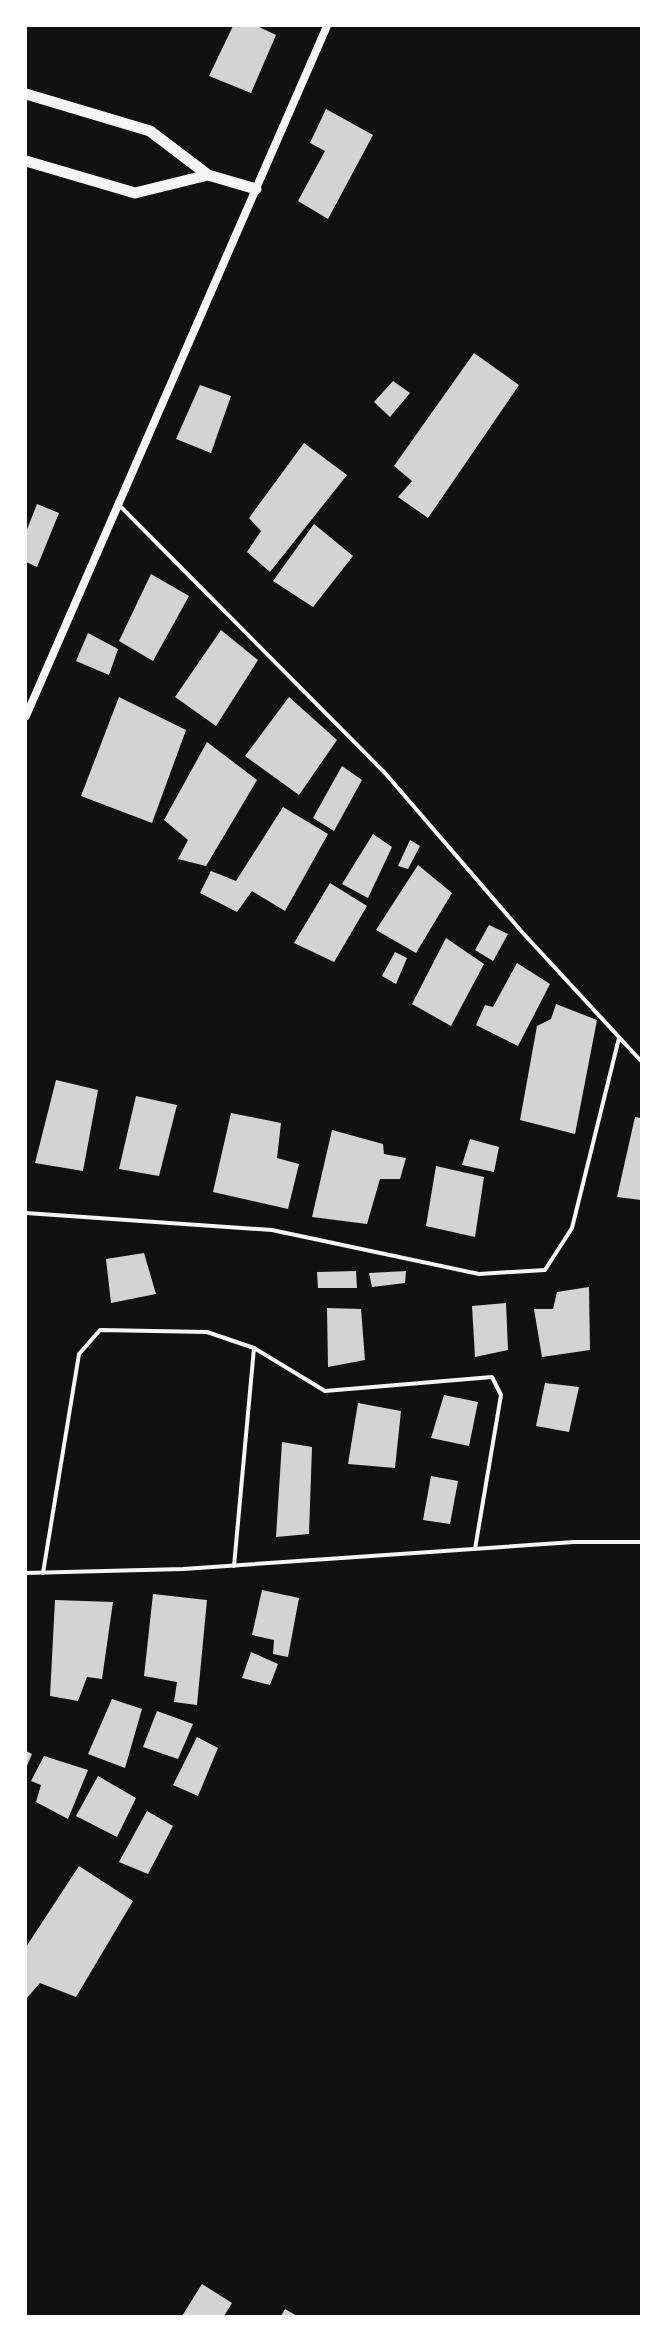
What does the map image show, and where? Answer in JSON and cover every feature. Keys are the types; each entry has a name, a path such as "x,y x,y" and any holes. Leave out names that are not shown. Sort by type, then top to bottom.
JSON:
{"highway":[{"path":"26,94 150,131 208,175 256,189"},
{"path":"26,160 135,193 208,175"}],"main road":[{"path":"26,716 327,26"}],"street":[{"path":"119,505 386,773 522,932 641,1060"},
{"path":"26,1213 272,1230 479,1274 545,1270 572,1228 620,1038"},
{"path":"42,1573 79,1354 100,1330 208,1332 254,1348 325,1391 492,1377 501,1395 475,1549"},
{"path":"234,1566 254,1348"},
{"path":"26,1573 234,1566 574,1542 641,1542"}],"building":[{"path":"233,26 257,26 276,35 251,93 209,76"},
{"path":"326,109 373,135 328,219 298,201 325,151 310,143"},
{"path":"474,353 519,385 428,518 398,497 412,481 394,466"},
{"path":"393,381 410,393 390,417 374,402"},
{"path":"200,385 231,396 211,453 176,439"},
{"path":"304,443 347,475 270,572 247,552 261,531 249,518"},
{"path":"37,504 59,513 37,567 26,562 26,532"},
{"path":"314,524 353,556 313,607 273,581"},
{"path":"151,574 189,596 153,661 119,641"},
{"path":"221,630 258,660 216,726 175,697"},
{"path":"88,633 118,649 109,675 76,661"},
{"path":"119,697 186,730 152,823 81,796"},
{"path":"289,697 337,740 299,795 245,756"},
{"path":"207,742 257,780 206,866 178,859 188,840 164,820"},
{"path":"342,766 362,780 334,831 313,818"},
{"path":"283,807 328,834 285,911 252,891 237,912 200,893 211,871 236,881"},
{"path":"373,834 392,847 368,898 342,884"},
{"path":"410,840 420,846 408,869 398,866"},
{"path":"418,865 452,893 416,953 376,930"},
{"path":"330,883 367,906 334,962 294,943"},
{"path":"489,925 508,934 493,961 475,950"},
{"path":"446,938 484,964 451,1026 412,1004"},
{"path":"395,952 407,958 396,984 382,976"},
{"path":"517,963 550,984 518,1046 476,1025 485,1005 493,1007"},
{"path":"556,1004 597,1020 575,1134 520,1120 537,1026 551,1019"},
{"path":"56,1080 98,1090 83,1171 35,1163"},
{"path":"136,1096 177,1105 159,1176 119,1169"},
{"path":"231,1113 281,1123 277,1158 299,1164 288,1209 213,1192"},
{"path":"635,1117 641,1118 641,1200 617,1197"},
{"path":"332,1130 383,1144 384,1154 406,1158 400,1179 380,1179 367,1224 312,1217"},
{"path":"470,1139 499,1147 494,1172 462,1165"},
{"path":"436,1166 484,1177 475,1237 426,1226"},
{"path":"144,1253 156,1294 111,1303 106,1259"},
{"path":"356,1271 357,1288 318,1288 317,1272"},
{"path":"406,1271 405,1283 372,1287 369,1273"},
{"path":"589,1287 590,1350 542,1357 534,1309 553,1309 557,1292"},
{"path":"506,1303 508,1350 475,1357 472,1306"},
{"path":"327,1308 361,1309 365,1360 328,1367"},
{"path":"545,1383 579,1387 569,1432 536,1426"},
{"path":"444,1395 478,1402 469,1446 431,1438"},
{"path":"358,1403 401,1411 395,1468 348,1464"},
{"path":"282,1442 312,1447 309,1534 276,1537"},
{"path":"431,1476 458,1481 450,1524 423,1520"},
{"path":"262,1590 299,1598 288,1657 273,1654 274,1640 252,1635"},
{"path":"153,1594 207,1600 197,1705 174,1702 177,1682 144,1676"},
{"path":"55,1600 113,1602 102,1679 87,1677 78,1701 50,1696"},
{"path":"251,1652 278,1664 270,1685 242,1678"},
{"path":"112,1699 142,1709 125,1768 88,1754"},
{"path":"157,1711 193,1724 178,1759 143,1747"},
{"path":"197,1737 218,1748 198,1796 173,1785"},
{"path":"26,1751 32,1754 26,1768"},
{"path":"44,1756 88,1770 68,1819 36,1802 41,1785 31,1781"},
{"path":"98,1776 136,1798 117,1837 76,1816"},
{"path":"147,1811 173,1826 148,1874 119,1862"},
{"path":"79,1866 133,1901 76,1997 40,1983 26,1999 26,1947"},
{"path":"202,2284 232,2303 224,2316 182,2316"},
{"path":"285,2309 297,2316 281,2316"}]}
